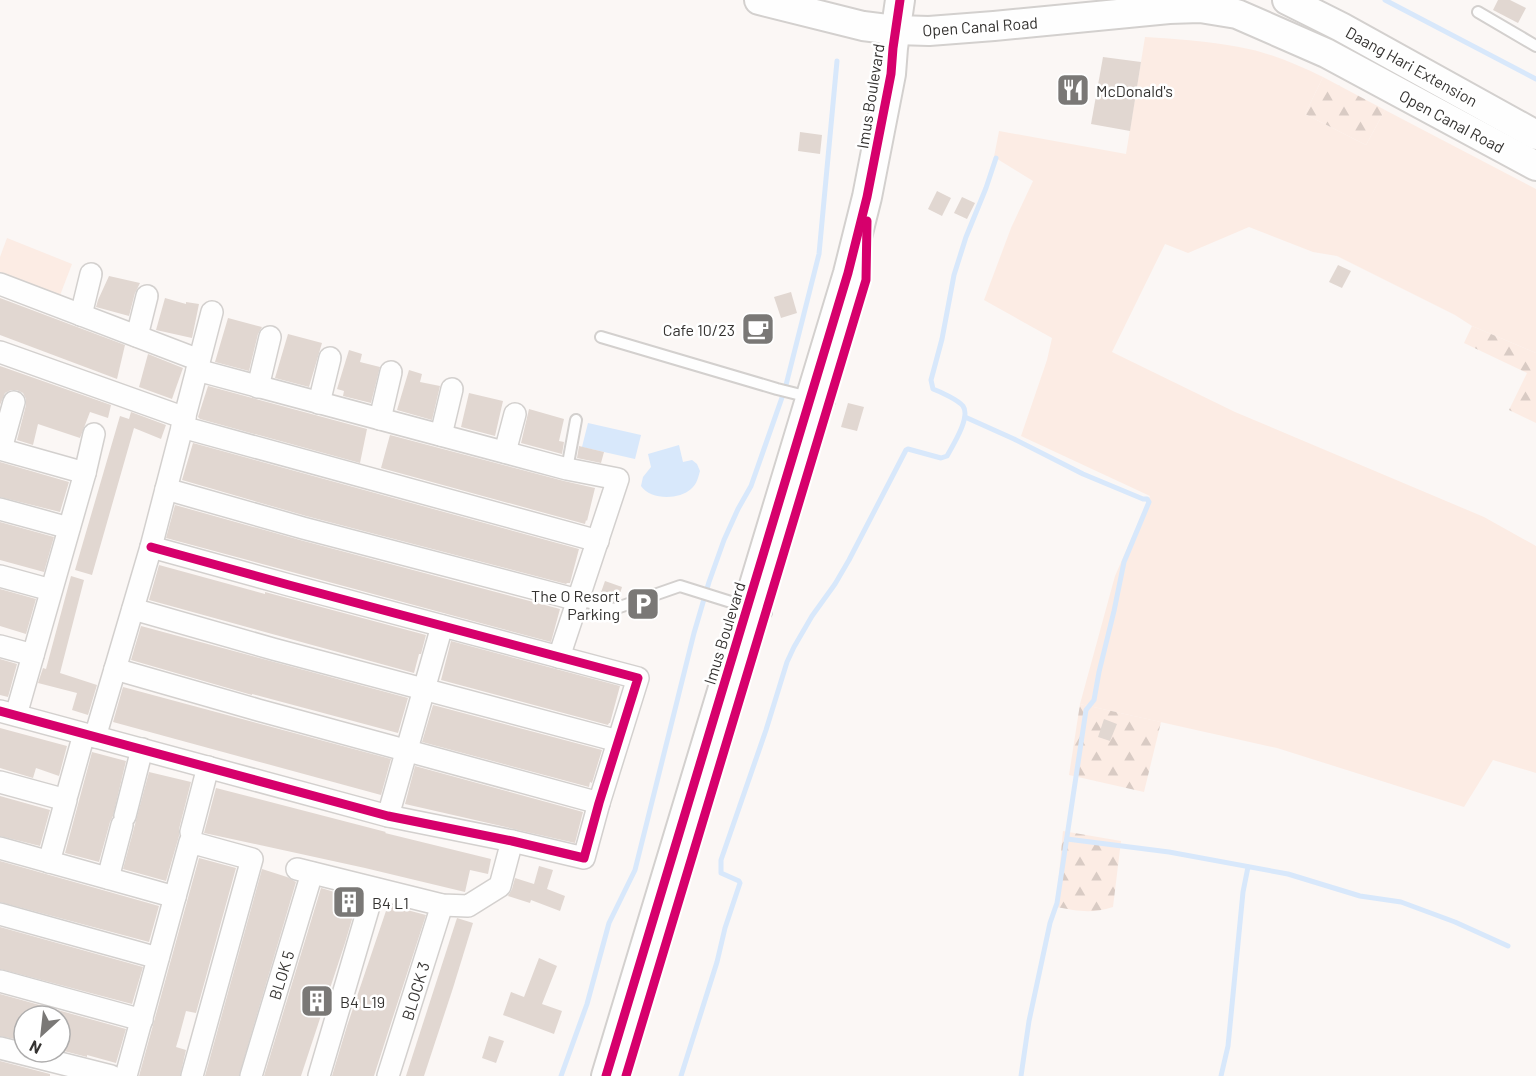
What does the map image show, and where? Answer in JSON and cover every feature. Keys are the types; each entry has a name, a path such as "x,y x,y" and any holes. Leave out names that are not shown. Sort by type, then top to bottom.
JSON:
{"main road":[{"name":"Open Canal Road","path":"759,0 863,26 929,32 1168,9 1241,5 1536,166"},
{"name":"Imus Boulevard","path":"626,1076 756,610 811,398 866,280 867,197 891,74 900,0"},
{"name":"Daang Hari Extension","path":"1287,0 1341,27 1536,135"},
{"name":"Imus Boulevard","path":"606,1076 756,610"}],"street":[{"path":"81,315 91,274"},
{"path":"0,284 137,336 198,365 258,387 567,469 618,479 559,657"},
{"path":"137,336 147,296"},
{"path":"67,795 115,669 151,547 212,312"},
{"path":"258,387 270,337"},
{"path":"0,352 184,423 598,540"},
{"path":"319,403 330,358"},
{"path":"380,419 391,372"},
{"path":"441,435 452,389"},
{"path":"14,402 1,449 85,473"},
{"path":"505,452 514,414"},
{"path":"94,434 33,655 8,713 388,816 584,858 638,678 151,547"},
{"path":"166,489 303,528 578,600"},
{"path":"0,509 69,528"},
{"path":"0,576 51,590"},
{"path":"133,609 273,649 618,741"},
{"path":"388,816 442,626"},
{"path":"0,646 33,655"},
{"path":"115,669 599,803"},
{"path":"108,878 142,750"},
{"path":"191,832 208,767"},
{"path":"0,782 66,800 49,862"},
{"path":"319,1076 374,889 442,905 468,906 500,886 512,841"},
{"path":"126,1076 190,842 252,859 192,1076"},
{"path":"0,848 175,897"},
{"name":"BLOK 5","path":"251,1076 304,871 374,889"},
{"name":"BLOCK 3","path":"388,1076 442,905"},
{"path":"0,914 158,958"},
{"path":"0,981 142,1020"},
{"path":"0,1048 111,1076"}],"lane":[{"path":"1478,12 1536,46"},
{"path":"602,337 811,398"},
{"path":"567,469 576,420"},
{"path":"578,600 614,609 680,586 756,610"}],"green space":[{"path":"1145,37 1227,45 1282,59 1323,77 1305,114 1366,145 1385,110 1536,189 1536,353 1472,326 1455,315 1337,256 1313,252 1249,227 1188,253 1165,244 1112,352 1235,412 1484,517 1536,546 1536,773 1493,760 1464,807 1277,748 1080,704 1115,576 1150,496 1021,436 1047,360 1052,338 984,300 1011,228 1033,181 994,157 999,131 1126,154"},
{"path":"1323,77 1385,110 1366,145 1305,114"},
{"path":"7,238 72,264 59,298 0,274 0,257"},
{"path":"1472,326 1536,353 1536,423 1509,410 1527,373 1464,343"},
{"path":"1080,704 1161,722 1144,792 1069,775"},
{"path":"1063,831 1121,841 1113,907 1078,911 1056,907"}],"water":[{"path":"588,423 641,435 635,459 582,447"},
{"path":"679,445 683,462 692,460 700,471 695,485 686,493 672,497 658,496 645,491 641,486 643,477 651,467 648,454"}],"building":[{"path":"1498,0 1510,0 1526,8 1518,23 1493,10"},
{"path":"1103,57 1141,62 1130,131 1091,124"},
{"path":"800,132 822,135 820,154 798,151"},
{"path":"937,191 951,198 942,216 928,209"},
{"path":"962,197 975,203 967,219 954,213"},
{"path":"1338,265 1351,271 1342,288 1329,282"},
{"path":"109,276 140,283 129,316 96,307"},
{"path":"791,292 797,313 781,318 774,297"},
{"path":"0,298 125,345 117,379 0,335"},
{"path":"165,298 186,304 186,302 199,304 192,338 156,330"},
{"path":"228,318 262,327 258,334 249,371 215,362"},
{"path":"288,334 322,343 309,387 275,378"},
{"path":"349,350 362,354 360,362 380,367 371,403 343,396 344,391 337,389"},
{"path":"148,354 183,368 172,399 139,387"},
{"path":"0,366 111,405 108,418 90,412 80,438 38,424 33,445 17,440 26,399 23,393 11,390 5,393 0,405"},
{"path":"409,370 422,374 420,382 440,386 432,420 397,410"},
{"path":"208,386 367,429 360,463 200,419 198,417"},
{"path":"469,393 503,401 495,436 461,427"},
{"path":"848,403 864,407 857,431 841,427"},
{"path":"529,409 564,419 559,441 564,442 562,454 521,443"},
{"path":"131,412 166,425 161,439 134,428 92,575 75,570 120,416 129,419"},
{"path":"390,435 595,488 587,521 585,524 381,468"},
{"path":"193,443 579,549 570,583 566,584 306,516 182,480"},
{"path":"579,446 604,452 601,463 577,458"},
{"path":"0,462 69,482 60,512 0,497"},
{"path":"175,505 560,609 551,642 166,538"},
{"path":"0,522 54,537 44,572 0,560"},
{"path":"159,565 426,635 414,673 149,600"},
{"path":"71,576 84,580 60,673 97,685 88,715 72,710 77,693 38,683 43,668 46,669"},
{"path":"605,581 622,587 618,600 600,595"},
{"path":"0,589 36,599 26,634 0,626"},
{"path":"141,626 408,698 398,733 252,695 131,660"},
{"path":"451,641 620,686 610,723 608,725 441,680"},
{"path":"0,659 17,664 8,697 0,695"},
{"path":"123,687 391,759 381,795 113,722"},
{"path":"433,705 602,750 592,783 590,782 589,787 422,742"},
{"path":"1104,719 1117,724 1110,741 1098,737"},
{"path":"0,728 67,746 59,776 36,768 33,778 0,768"},
{"path":"92,752 126,761 99,862 65,853"},
{"path":"415,766 583,812 575,843 405,804"},
{"path":"149,772 191,782 166,881 123,869"},
{"path":"216,788 491,859 488,874 470,870 465,892 204,833"},
{"path":"0,796 50,810 40,846 0,836"},
{"path":"199,858 236,868 196,1013 186,1011 176,1047 186,1050 180,1076 139,1076"},
{"path":"0,861 159,906 149,942 0,902"},
{"path":"539,866 553,870 547,889 565,896 560,911 531,900 530,903 508,896 515,878 534,884"},
{"path":"262,869 296,882 239,1076 205,1076"},
{"path":"321,888 358,899 345,943 301,1076 264,1076"},
{"path":"388,905 426,915 374,1076 332,1076 347,1026"},
{"path":"457,918 473,923 453,988 424,1076 406,1076"},
{"path":"0,927 143,967 132,1004 0,969"},
{"path":"539,958 557,966 542,1004 562,1011 554,1034 503,1015 511,992 524,997"},
{"path":"0,994 36,1004 12,1004 12,1038 0,1036"},
{"path":"72,1014 126,1029 116,1063 87,1055 87,1057 72,1053"},
{"path":"489,1036 504,1041 496,1063 482,1058"},
{"path":"0,1061 50,1074 50,1076 0,1076"}],"waterway":[{"path":"1385,0 1536,79"},
{"path":"561,1076 587,1004 609,923 635,870 694,633 709,582 724,540 751,486 785,389 819,254 837,61"},
{"path":"681,1076 740,883 721,873 721,860 787,662 812,616 849,560 906,450 941,458 947,456 963,424 965,417 963,406 933,389 931,380 942,339 954,275 996,158"},
{"path":"965,417 1083,474 1147,499 1149,502 1124,562 1094,700 1086,710 1057,903 1050,923 1029,1021 1021,1076"},
{"path":"1067,839 1169,852 1288,874 1360,896 1401,902 1455,922 1508,946"},
{"path":"1221,1076 1228,1046 1243,892 1248,867"}],"cycle path":[{"path":"606,1076 848,273 867,197 891,74 900,0"},
{"path":"626,1076 866,280 867,221"},
{"path":"0,711 388,816 584,858 638,678 151,547"}],"place":[{"name":"McDonald's","path":"1073,90"},
{"name":"Cafe 10/23","path":"758,329"},
{"name":"The O Resort Parking","path":"643,604"},
{"name":"B4 L1","path":"349,902"},
{"name":"B4 L19","path":"317,1001"}]}
